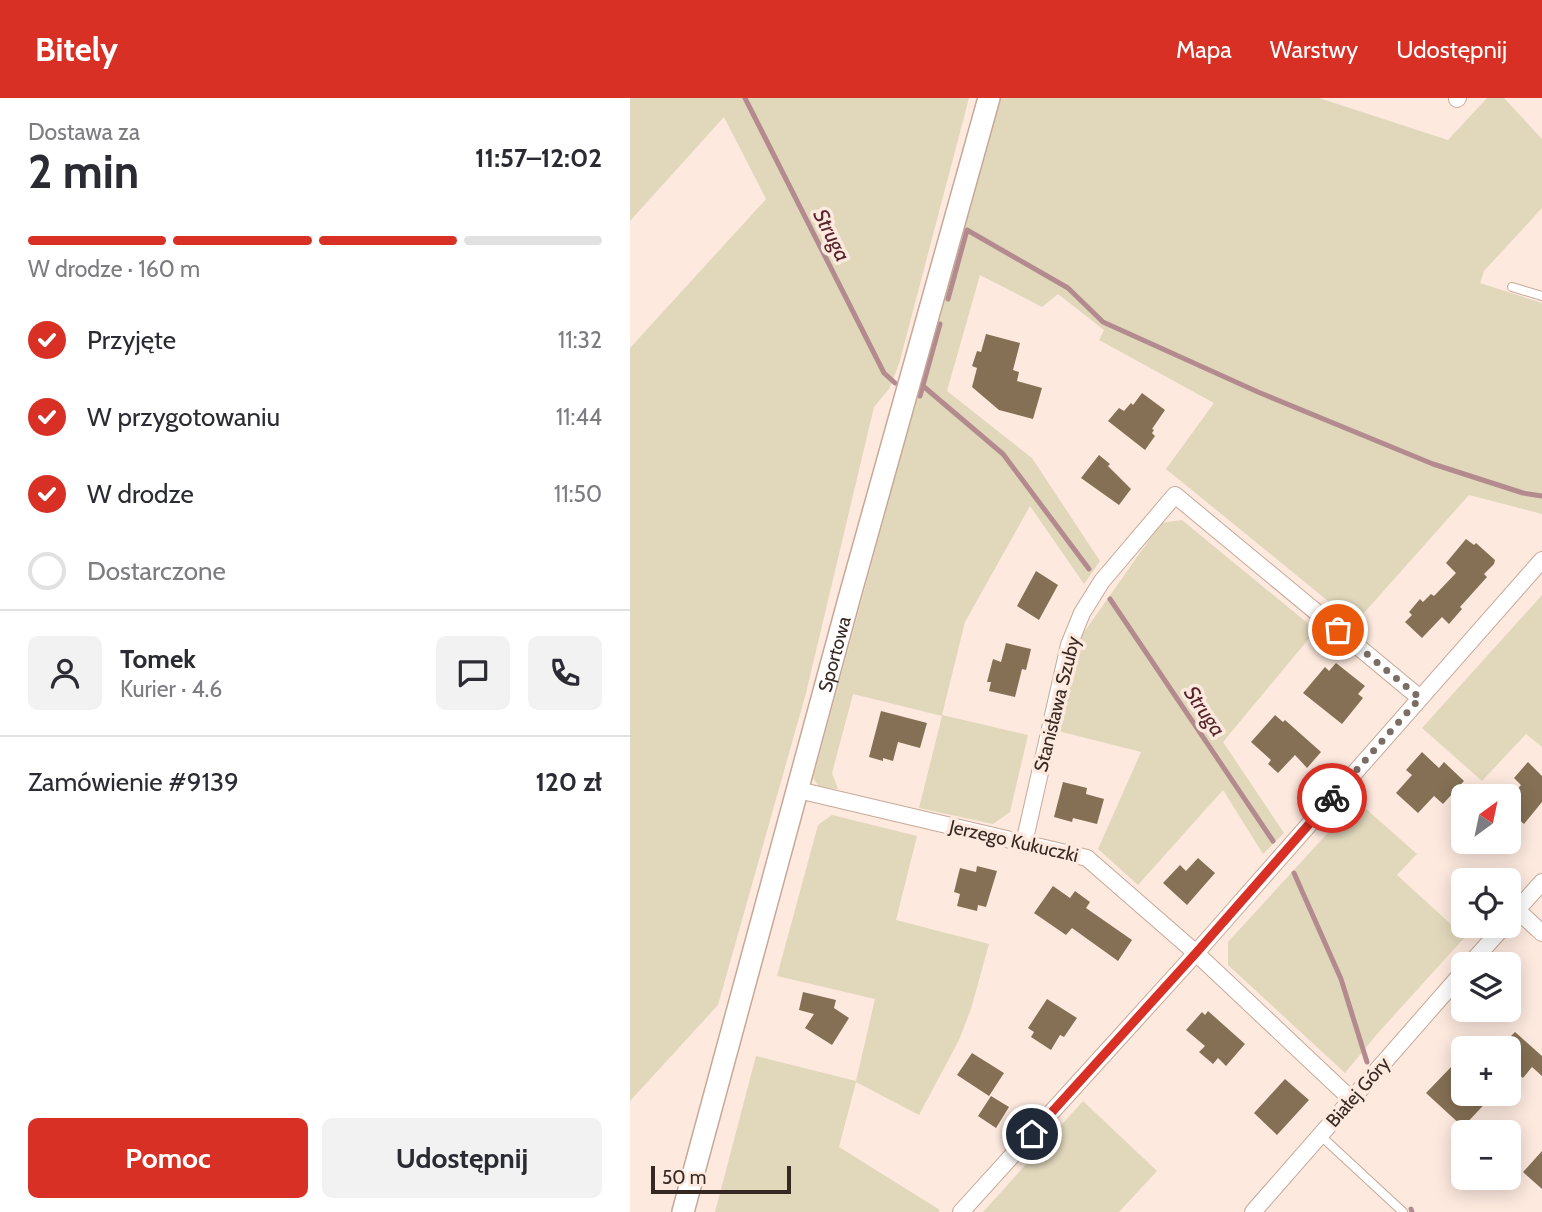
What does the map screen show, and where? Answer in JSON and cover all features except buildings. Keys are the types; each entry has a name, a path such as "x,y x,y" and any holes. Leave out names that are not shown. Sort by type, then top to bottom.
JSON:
{"street":[{"name":"Sportowa","path":"683,1212 852,586 989,98"},
{"name":"Stanisława Szuby","path":"1024,843 1069,645 1082,613 1102,582 1175,495 1420,698"},
{"path":"961,1212 1196,953 1542,560"},
{"name":"Jerzego Kukuczki","path":"798,790 1087,858 1196,953 1351,1099"},
{"path":"1521,906 1542,883"},
{"path":"1521,920 1542,933"},
{"path":"1481,952 1493,938"},
{"name":"Białej Góry","path":"1254,1212 1451,986"}],"lane":[{"path":"1512,287 1542,296"},
{"path":"1321,1136 1403,1212"}],"shaded area":[{"path":"630,98 969,98 899,364 889,389 874,407 806,693 718,1005 630,1101 630,348 766,199 724,117 630,221"},
{"path":"999,98 1319,98 1448,140 1487,98 1504,98 1542,139 1542,208 1484,271 1480,283 1542,303 1542,514 1469,495 1355,623 1166,469 1214,403 1099,340 1104,330 1058,294 1042,307 980,275 947,391 1032,458 1100,561 1084,584 1030,506 965,622 942,715 1028,735 1010,812 993,824 919,808 942,716 853,694 832,773 838,789 819,787 813,778"},
{"path":"1182,520 1316,630 1223,742 1284,833 1263,854 1223,790 1138,885 1098,849 1141,752 1058,731 1082,635 1161,523"},
{"path":"1542,595 1542,747 1526,734 1482,781 1422,728"},
{"path":"1357,801 1417,854 1397,875 1451,924 1451,938 1464,938 1345,1073 1228,965 1228,942"},
{"path":"832,815 917,836 896,920 989,944 971,1009 959,1040 919,1115 856,1082 839,1147 940,1210 715,1212 756,1056 856,1081 875,999 777,976 818,825"},
{"path":"1083,1101 1157,1171 1119,1212 983,1212"}],"waterway":[{"name":"Struga","path":"745,98 884,373 895,383"},
{"path":"948,299 967,230 1068,288 1103,322 1258,392 1433,464 1523,493 1542,496"},
{"path":"920,396 940,324"},
{"name":"Struga","path":"923,386 1003,454 1089,569"},
{"name":"Struga","path":"1110,599 1273,841"},
{"name":"Struga","path":"1294,873 1341,979 1367,1062"}],"way so far":[{"path":"1332,798 1420,698 1338,630"}],"route":[{"path":"1032,1134 1332,798"}]}
